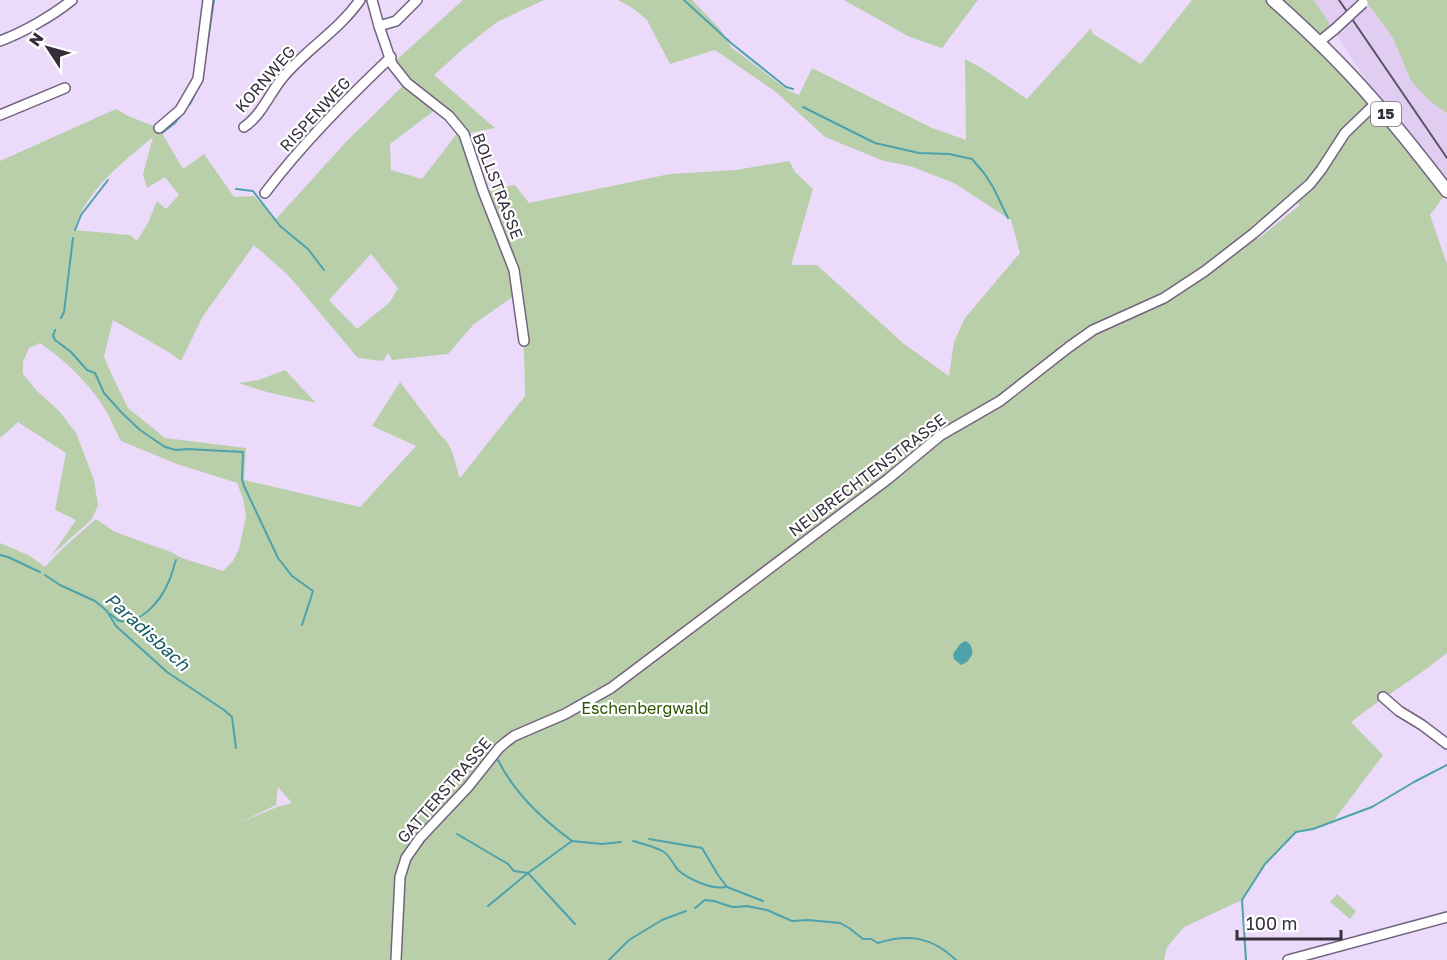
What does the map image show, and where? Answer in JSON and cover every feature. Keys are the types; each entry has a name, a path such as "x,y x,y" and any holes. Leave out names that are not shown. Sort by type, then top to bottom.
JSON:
{"main road":[{"name":"15","path":"1273,0 1319,42 1376,102 1447,191"}],"street":[{"path":"0,41 62,8 72,0"},
{"path":"159,128 180,110 198,79 208,0"},
{"name":"KORNWEG","path":"244,127 252,122 290,70 350,15 360,0"},
{"name":"BOLLSTRASSE","path":"372,0 392,64 407,83 449,116 464,134 483,191 514,270 524,341"},
{"path":"379,26 396,21 417,0"},
{"path":"1319,42 1364,2"},
{"name":"RISPENWEG","path":"264,194 335,111 390,57"},
{"path":"0,115 65,88"},
{"name":"NEUBRECHTENSTRASSE","path":"533,729 574,710 611,688 888,479 935,439 1000,401 1085,335 1164,298 1205,271 1254,233 1310,184 1322,170 1345,133 1376,102"},
{"path":"1383,697 1399,711 1447,744"},
{"name":"GATTERSTRASSE","path":"396,960 400,877 405,858 502,745 514,736 533,729"},
{"path":"1288,960 1447,917"}],"shaded area":[{"path":"1314,0 1365,0 1393,38 1411,81 1431,102 1447,113 1447,180 1368,83"},
{"path":"965,641 971,646 972,655 967,662 961,665 954,659 953,654"}],"green space":[{"name":"Eschenbergwald","path":"463,0 544,0 497,22 434,75 495,128 464,134 435,110 390,144 391,170 422,179 459,131 483,191 515,185 529,203 670,174 736,170 789,161 795,172 813,189 791,265 817,265 904,344 949,376 954,342 965,318 1020,253 1011,220 954,183 910,166 884,161 825,137 776,92 715,50 670,64 647,20 618,0 692,0 720,29 731,47 789,91 799,95 812,68 932,128 966,140 965,59 1027,99 1091,28 1092,33 1141,64 1192,0 1314,0 1331,26 1312,45 1372,106 1444,196 1430,215 1447,264 1447,653 1351,722 1383,755 1332,823 1296,832 1265,864 1242,900 1184,927 1167,947 1164,960 0,960 0,543 30,556 45,567 96,519 115,532 223,571 233,561 239,549 246,516 243,498 237,483 177,464 121,441 104,407 88,386 40,343 29,348 23,362 23,374 37,391 60,412 76,433 94,480 98,505 92,519 52,555 76,520 55,510 66,453 18,422 0,438 0,161 116,109 159,128 183,169 204,154 234,197 254,196 276,219 346,142 406,83 392,64","holes":["153,137 143,174 147,188 165,177 179,195 166,209 157,201 137,241 130,235 74,230 79,216 96,190 118,167","1295,199 1300,205 1258,239 1254,233","254,245 288,275 358,358 383,361 388,353 392,360 448,354 474,324 518,293 524,349 525,396 460,478 448,444 400,382 372,426 416,446 360,507 244,480 246,448 165,438 128,408 109,369 104,356 113,320 181,361 203,316","371,254 398,288 390,302 357,329 329,300","278,787 292,803 239,823 276,805"]},
{"path":"844,0 978,0 942,48 910,37"},
{"path":"1365,0 1447,0 1447,113 1431,102 1411,81 1393,38"},
{"path":"285,370 316,403 238,383 259,380"},
{"path":"1337,894 1356,911 1350,919 1330,902"}],"waterway":[{"path":"206,53 214,0"},
{"path":"684,0 731,43 786,87 793,89"},
{"path":"190,104 198,88"},
{"path":"803,107 875,143 919,153 949,154 972,159 993,187 1008,218"},
{"path":"162,133 182,114"},
{"path":"75,230 81,215 108,180"},
{"path":"236,189 253,191 280,226 308,249 324,270"},
{"path":"61,318 64,312 73,238"},
{"path":"55,330 53,336 55,340 71,352 87,370 95,373 104,393 121,412 140,430 165,447 176,450 243,452 244,486 278,558 292,576 313,591 302,625"},
{"name":"Paradisbach","path":"0,555 40,572"},
{"path":"110,614 117,620 125,621 133,620 148,611 165,590 176,560"},
{"name":"Paradisbach","path":"45,575 60,585 95,601 107,611 116,626 167,672 232,717 236,748"},
{"path":"498,760 512,783 530,805 572,841"},
{"path":"1246,960 1242,900 1265,864 1296,832 1313,829 1372,807 1447,765"},
{"path":"457,834 508,864 514,871 528,873 575,924"},
{"path":"649,839 702,848 727,887 763,901"},
{"path":"488,906 572,841 602,844 621,842"},
{"path":"633,841 664,852 678,870 688,877 714,887 725,887"},
{"path":"695,908 705,900 732,907 747,906 767,910 792,921 840,923 863,939 871,939 878,943 899,938 929,942 956,960"},
{"path":"609,960 629,940 662,920 686,911"}],"railway":[{"path":"1339,0 1447,158"}]}
